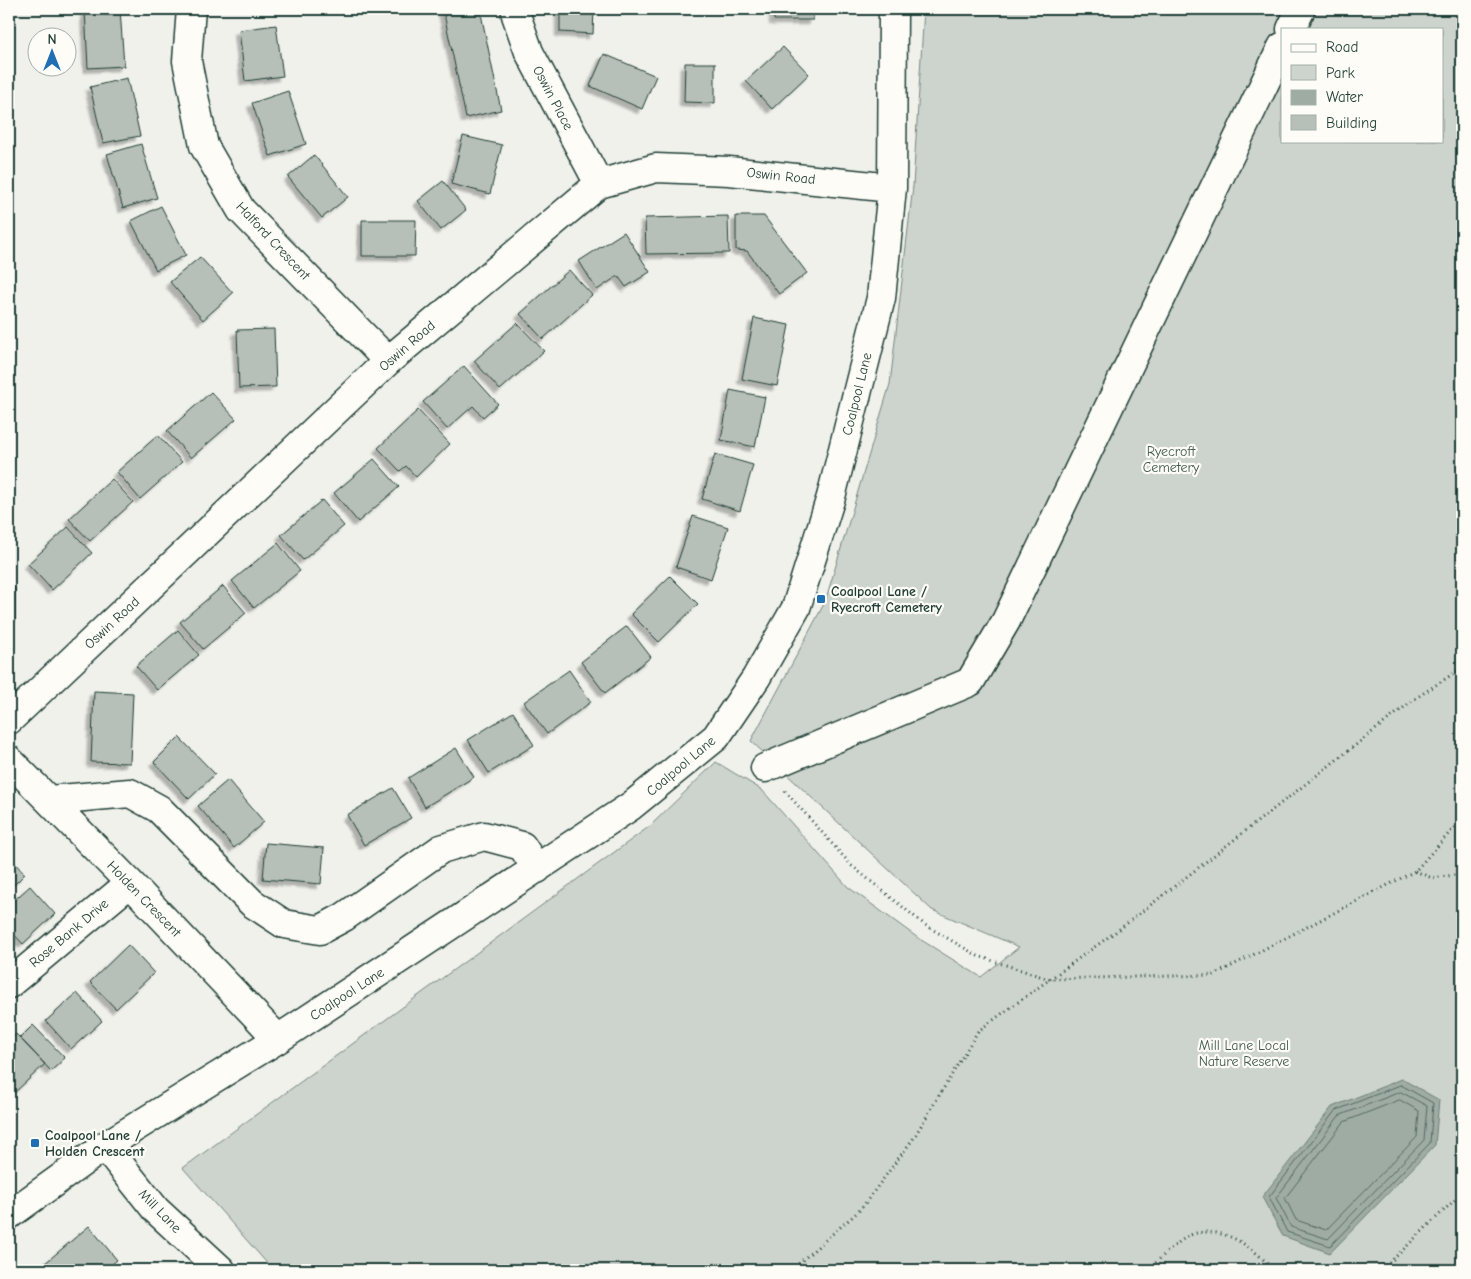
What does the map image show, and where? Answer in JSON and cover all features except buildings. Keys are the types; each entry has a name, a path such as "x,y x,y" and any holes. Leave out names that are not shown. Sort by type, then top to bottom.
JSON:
{"street":[{"name":"Halford Crescent","path":"192,9 187,61 204,146 241,210 388,361"},
{"name":"Oswin Place","path":"516,9 516,16 529,52 598,184"},
{"name":"Coalpool Lane","path":"9,1215 105,1146 278,1039 631,806 716,738 756,678 796,608 831,497 881,298 892,188 893,9"},
{"path":"1291,28 1300,9"},
{"path":"765,768 970,682 1006,621 1281,49"},
{"name":"Oswin Road","path":"9,720 388,361 598,184 656,168 729,171 892,188"},
{"name":"Holden Crescent","path":"9,760 130,883 278,1039"},
{"path":"49,800 130,792 159,809 252,903 284,924 320,930 344,917 441,849 484,836 522,846 536,869"},
{"name":"Rose Bank Drive","path":"9,984 130,883"},
{"name":"Mill Lane","path":"105,1146 156,1210 221,1270"}],"path":[{"path":"791,1270 860,1210 913,1139 978,1031 1121,928 1416,698 1462,668"},
{"path":"765,768 852,866 924,924 978,956 1049,979 1214,975 1415,872 1462,819"},
{"path":"1415,872 1432,878 1462,874"},
{"path":"1382,1270 1462,1193"},
{"path":"1149,1270 1164,1254 1196,1233 1230,1235 1274,1270"}],"green space":[{"path":"924,9 1462,9 1462,1270 273,1270 183,1168 650,826 716,762 762,790 848,887 918,938 981,977 1019,947 932,910 751,741 825,602 890,384 913,186"}],"water":[{"path":"1402,1079 1439,1100 1435,1145 1330,1253 1283,1236 1262,1197 1332,1107"}],"place":[{"name":"Coalpool Lane / Ryecroft Cemetery","path":"821,599"},
{"name":"Coalpool Lane / Holden Crescent","path":"35,1143"}],"park label":[{"name":"Ryecroft Cemetery","path":"1171,460"},
{"name":"Mill Lane Local Nature Reserve","path":"1244,1054"}]}
